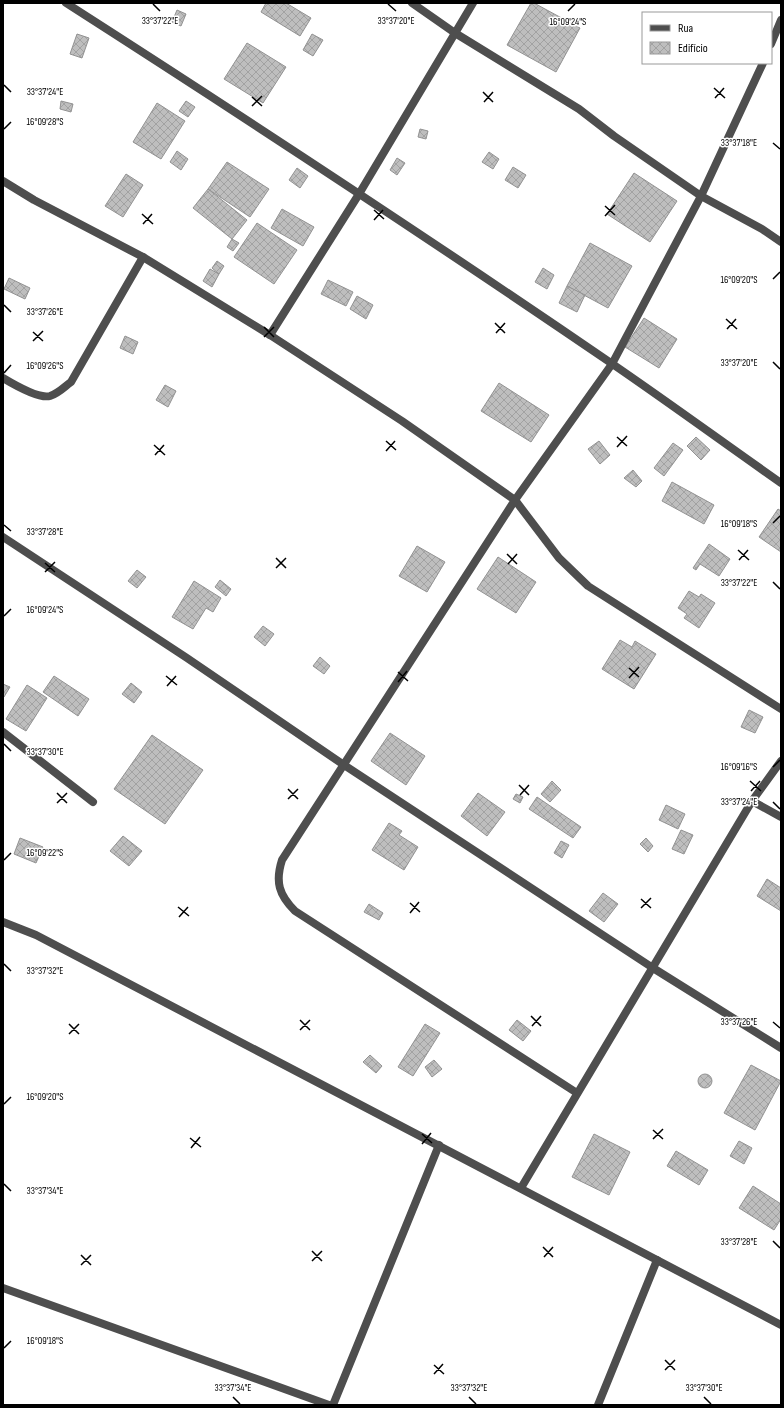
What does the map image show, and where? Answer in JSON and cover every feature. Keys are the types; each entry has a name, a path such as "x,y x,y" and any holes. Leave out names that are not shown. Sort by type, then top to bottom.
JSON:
{"street":[{"path":"66,3 224,104 359,194 612,364 781,483"},
{"path":"412,3 455,33 579,109 614,136 701,196 762,229 781,242"},
{"path":"270,335 359,194 473,3"},
{"path":"772,42 781,20"},
{"path":"577,1093 295,911 287,903 281,893 278,882 278,871 282,860 515,500 612,364 701,196 763,64"},
{"path":"3,181 34,200 143,257 270,335 402,421 515,500 559,558 588,586 781,709"},
{"path":"3,378 30,392 48,397 59,392 71,382 143,257"},
{"path":"3,537 653,968 781,1048"},
{"path":"3,732 93,802"},
{"path":"521,1188 752,801 781,761"},
{"path":"752,801 781,817"},
{"path":"3,922 36,935 521,1188 781,1326"},
{"path":"333,1405 439,1145"},
{"path":"598,1405 657,1260"},
{"path":"3,1288 329,1405"}],"building":[{"path":"266,3 286,3 311,18 300,36 261,12"},
{"path":"531,3 534,3 580,28 556,72 507,45"},
{"path":"177,10 186,14 181,26 172,22"},
{"path":"77,34 89,38 82,58 70,54"},
{"path":"312,34 323,40 313,56 303,50"},
{"path":"247,43 286,67 263,103 224,79"},
{"path":"61,101 73,104 71,112 60,109"},
{"path":"186,101 195,107 188,117 179,111"},
{"path":"157,103 185,121 161,159 133,142"},
{"path":"420,129 428,131 426,139 418,137"},
{"path":"177,151 188,159 181,170 170,162"},
{"path":"489,152 499,159 493,169 482,162"},
{"path":"397,158 405,163 397,175 390,170"},
{"path":"227,162 269,189 250,217 208,189"},
{"path":"513,167 526,175 518,188 505,180"},
{"path":"297,168 308,176 300,188 289,180"},
{"path":"634,173 677,201 650,242 607,214"},
{"path":"126,174 143,185 123,217 105,206"},
{"path":"208,189 247,220 232,239 193,208"},
{"path":"282,209 314,227 303,246 271,228"},
{"path":"257,223 297,250 274,284 234,257"},
{"path":"232,239 239,243 233,251 227,247"},
{"path":"590,243 632,266 608,308 567,286"},
{"path":"217,261 224,266 219,274 212,268"},
{"path":"543,268 554,275 547,289 535,282"},
{"path":"210,269 219,274 212,287 203,281"},
{"path":"9,278 30,288 25,299 4,289"},
{"path":"328,280 353,292 346,306 321,294"},
{"path":"567,286 585,295 577,312 559,303"},
{"path":"357,296 373,305 366,319 350,309"},
{"path":"644,318 677,339 659,368 625,347"},
{"path":"125,336 138,342 133,354 120,348"},
{"path":"499,383 549,415 531,442 481,411"},
{"path":"165,385 176,391 168,407 156,400"},
{"path":"696,437 710,450 701,460 687,446"},
{"path":"599,441 610,455 600,464 588,449"},
{"path":"673,443 683,450 664,476 654,468"},
{"path":"633,470 642,481 636,487 624,478"},
{"path":"672,482 714,505 704,524 662,501"},
{"path":"778,509 781,511 781,552 759,537"},
{"path":"709,544 730,559 719,576 700,564 696,570 693,568"},
{"path":"417,546 445,562 427,592 399,576"},
{"path":"498,557 536,582 516,613 477,589"},
{"path":"137,570 146,577 137,588 128,581"},
{"path":"220,580 231,589 226,596 215,587"},
{"path":"194,581 221,598 213,612 206,608 193,629 172,617"},
{"path":"689,591 699,597 701,594 715,603 699,628 684,618 687,614 678,608"},
{"path":"263,626 274,634 265,646 254,637"},
{"path":"620,640 632,647 635,641 656,654 634,689 602,669"},
{"path":"320,657 330,666 324,674 313,666"},
{"path":"54,676 89,699 78,716 43,692"},
{"path":"131,683 142,692 134,703 122,694"},
{"path":"3,684 10,687 4,697 3,697"},
{"path":"27,685 47,698 26,731 6,719"},
{"path":"749,710 763,717 755,733 741,727"},
{"path":"390,733 425,756 406,785 371,761"},
{"path":"152,735 203,770 165,824 114,789"},
{"path":"552,781 561,790 550,802 541,794"},
{"path":"478,793 505,812 487,836 461,816"},
{"path":"516,794 523,797 520,803 513,799"},
{"path":"537,797 581,827 573,838 529,809"},
{"path":"666,805 685,814 678,829 659,820"},
{"path":"389,823 402,831 399,835 418,847 404,870 372,850"},
{"path":"681,830 693,835 684,854 672,849"},
{"path":"123,836 142,851 129,866 110,851"},
{"path":"20,838 43,847 36,863 14,854"},
{"path":"646,838 653,846 648,852 640,844"},
{"path":"561,841 569,845 562,858 554,853"},
{"path":"767,879 781,888 781,911 757,896"},
{"path":"603,893 618,904 604,922 589,911"},
{"path":"369,904 383,913 379,920 364,912"},
{"path":"517,1020 531,1031 523,1041 509,1030"},
{"path":"425,1024 440,1033 413,1076 398,1067"},
{"path":"370,1055 382,1066 376,1073 363,1062"},
{"path":"434,1060 442,1069 432,1077 425,1067"},
{"path":"751,1065 781,1081 755,1130 724,1113"},
{"path":"702,1074 708,1074 712,1078 712,1084 708,1088 702,1088 698,1084 698,1078"},
{"path":"594,1134 630,1152 609,1195 572,1177"},
{"path":"739,1141 752,1148 744,1164 730,1156"},
{"path":"676,1151 708,1170 699,1185 667,1166"},
{"path":"753,1186 781,1204 781,1219 774,1230 739,1208"}]}
